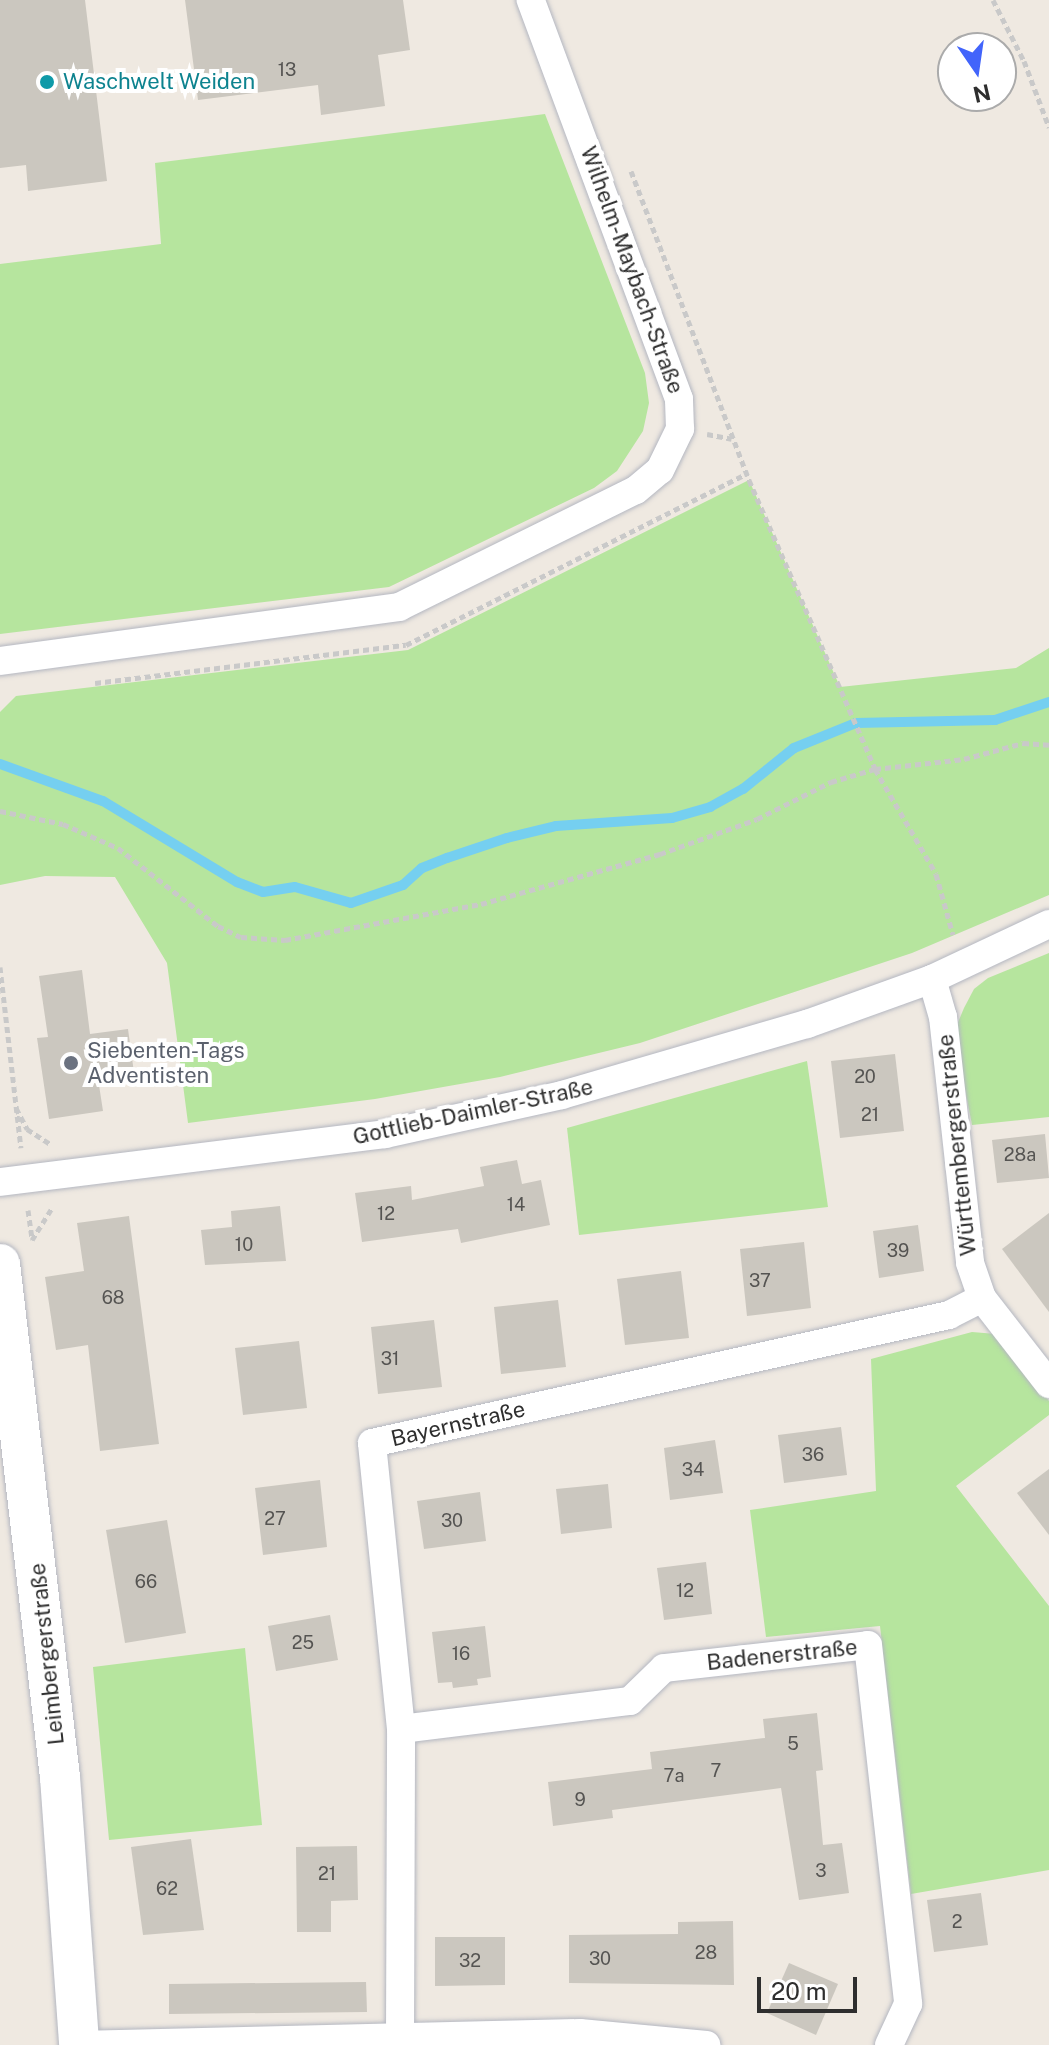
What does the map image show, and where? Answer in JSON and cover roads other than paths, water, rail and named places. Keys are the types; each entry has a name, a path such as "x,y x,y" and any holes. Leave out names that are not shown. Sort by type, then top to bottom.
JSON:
{"street":[{"name":"Wilhelm-Maybach-Straße","path":"0,661 399,607 636,490 660,470 680,429 679,399 531,0"},
{"name":"Gottlieb-Daimler-Straße","path":"0,1182 385,1134 504,1108 724,1050 932,979 1049,924"},
{"name":"Württembergerstraße","path":"932,979 943,1017 970,1263 982,1298 1049,1384"},
{"name":"Leimbergerstraße","path":"0,1264 60,1777 78,2045"},
{"name":"Bayernstraße","path":"386,2041 401,1729 372,1443 949,1315 982,1298"},
{"name":"Badenerstraße","path":"401,1729 630,1701 664,1668 868,1645 908,2004 889,2045"},
{"path":"78,2045 386,2041 580,2033 706,2045"}],"waterway":[{"path":"0,764 103,801 237,882 263,892 295,887 351,903 403,885 422,868 507,838 556,826 672,818 710,807 743,789 794,748 856,723 995,720 1049,702"}],"place":[{"name":"Waschwelt Weiden","path":"47,82"},
{"name":"Siebenten-Tags Adventisten","path":"71,1063"}]}
